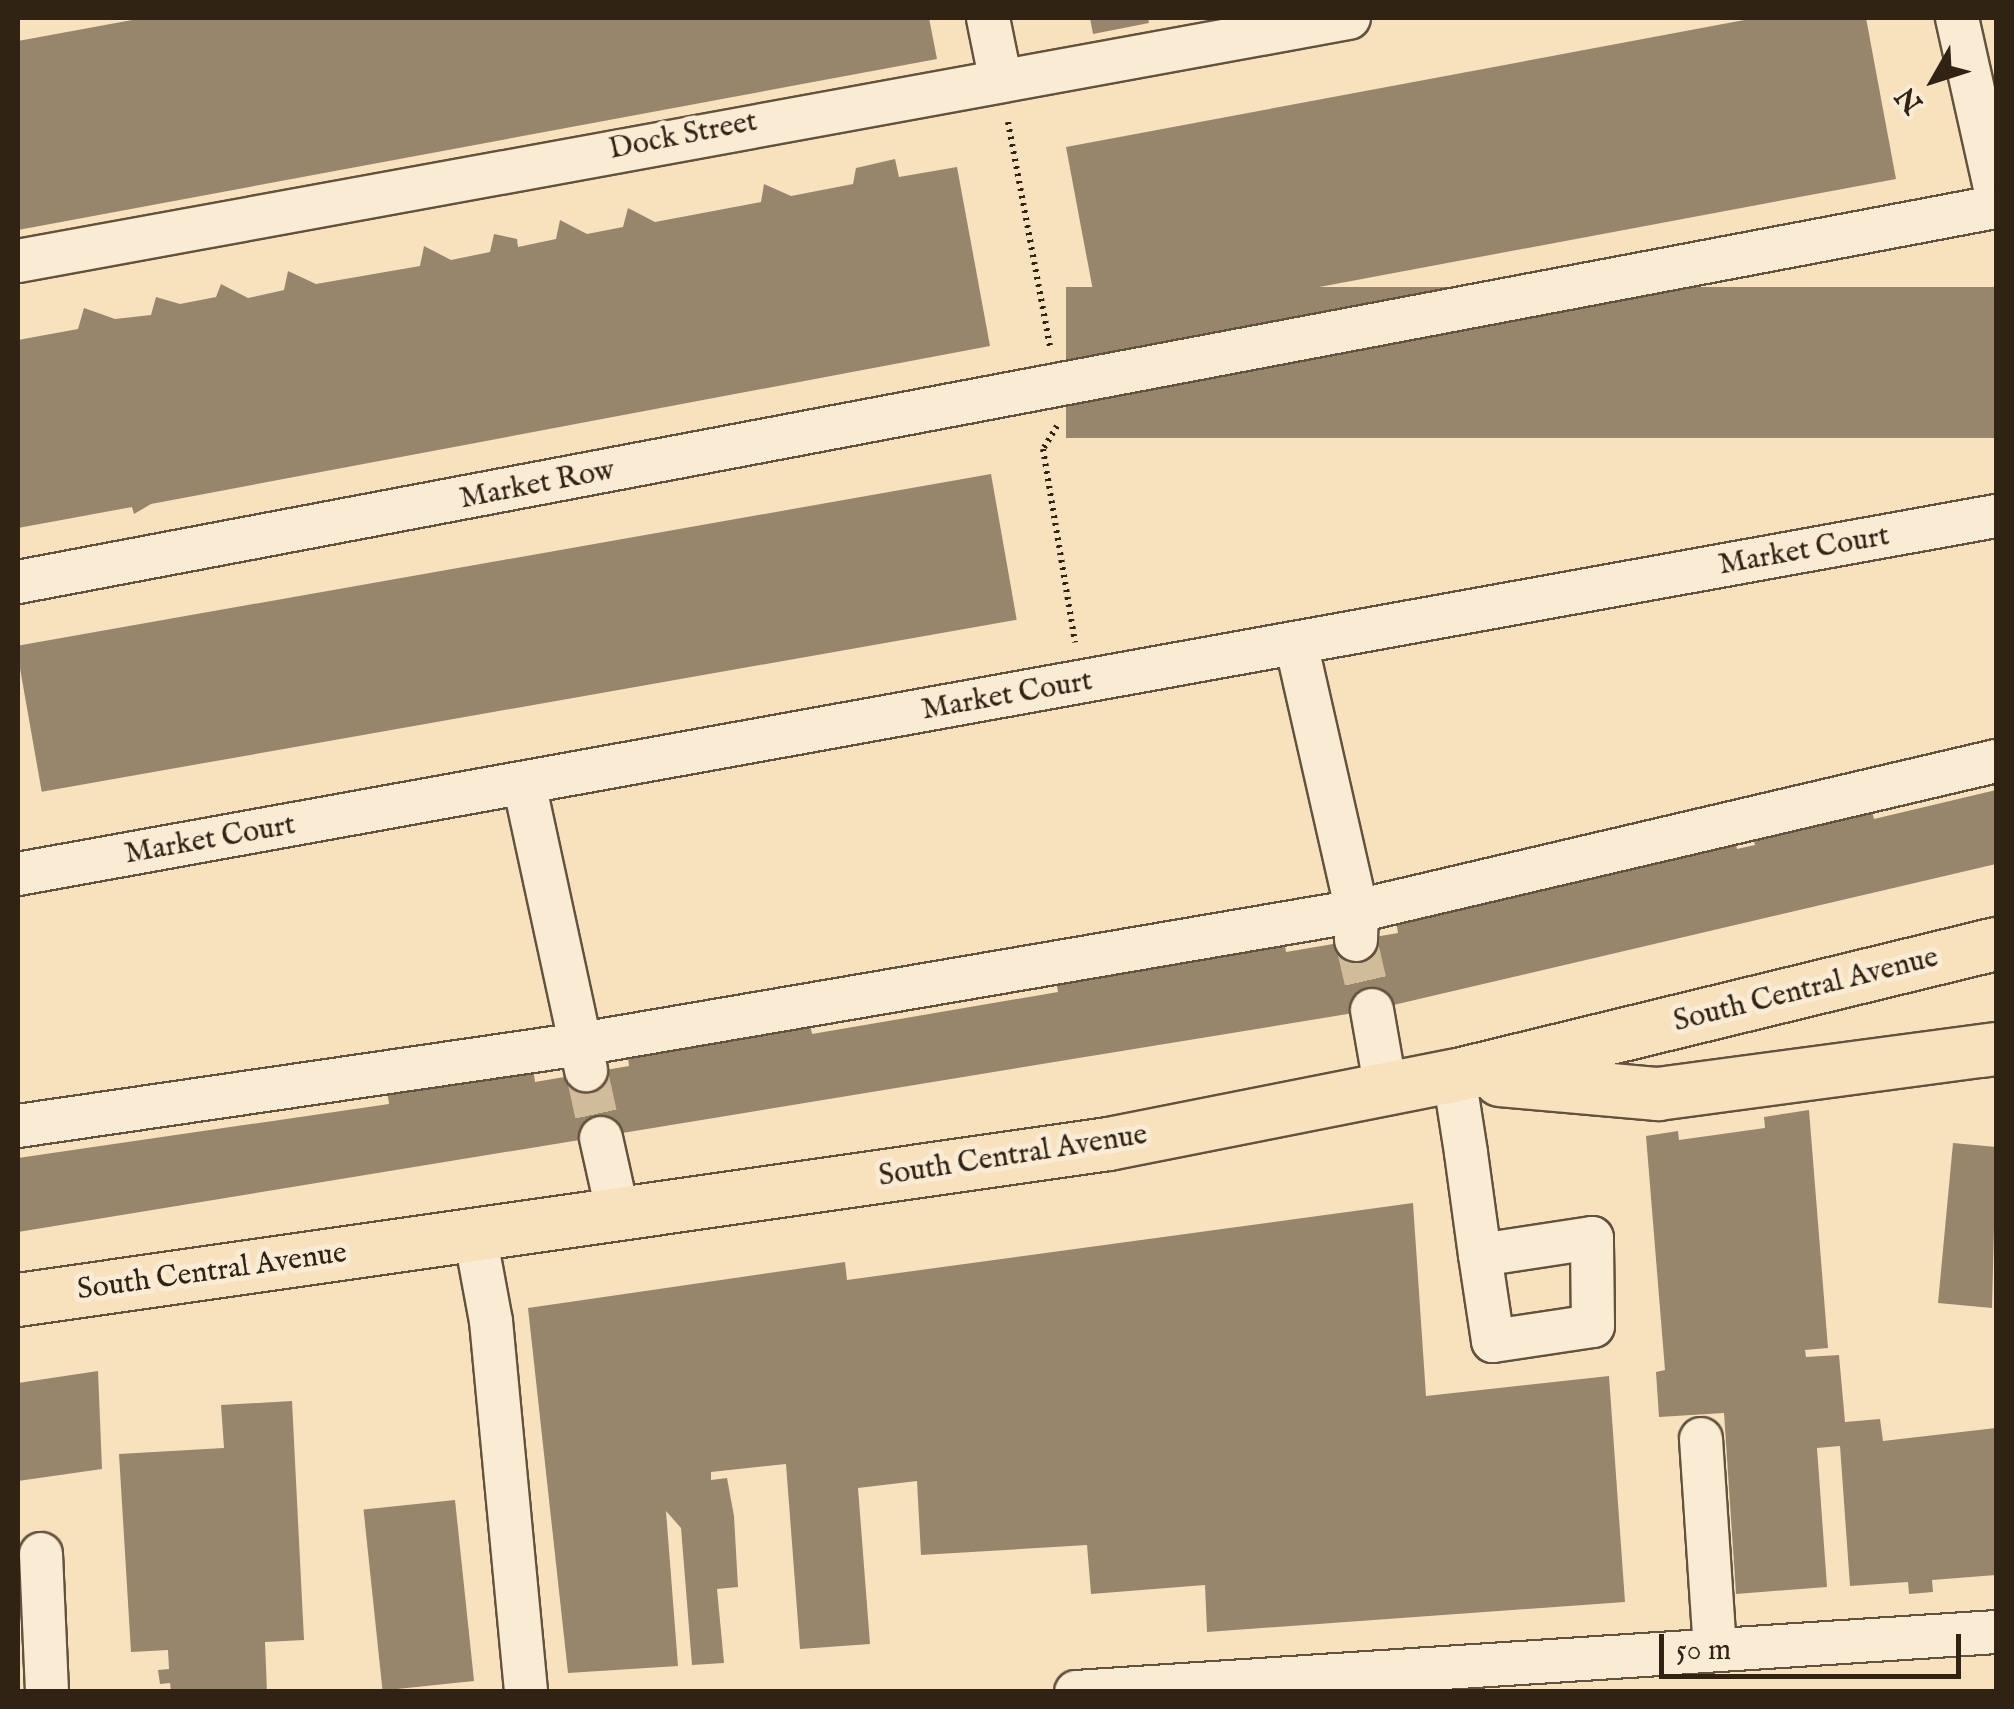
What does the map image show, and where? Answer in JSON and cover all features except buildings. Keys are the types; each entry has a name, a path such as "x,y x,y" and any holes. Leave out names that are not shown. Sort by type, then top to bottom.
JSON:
{"main road":[{"name":"South Central Avenue","path":"18,1300 1108,1144 1454,1076 1996,944"},
{"path":"1454,1076 1658,1094 1996,1049"}],"street":[{"path":"988,18 1000,77"},
{"name":"Dock Street","path":"18,261 1000,77 1349,18"},
{"path":"1957,18 1996,193"},
{"name":"Market Row","path":"18,582 1058,388 1996,207"},
{"name":"Market Court","path":"18,874 1996,516"},
{"path":"1296,643 1356,926"},
{"path":"18,1126 584,1059 1356,926 1996,761"},
{"path":"524,783 584,1059"},
{"path":"1372,1010 1386,1090"},
{"path":"1454,1076 1480,1255"},
{"path":"601,1138 618,1214"},
{"path":"474,1235 491,1322 526,1692"},
{"path":"1702,1439 1715,1650"},
{"path":"41,1554 47,1692"},
{"path":"1076,1692 1996,1632"}],"path":[{"path":"1000,77 1058,388 1043,449 1081,682"}],"tunnel":[{"path":"1356,940 1372,1010"},
{"path":"587,1073 601,1138"}]}
